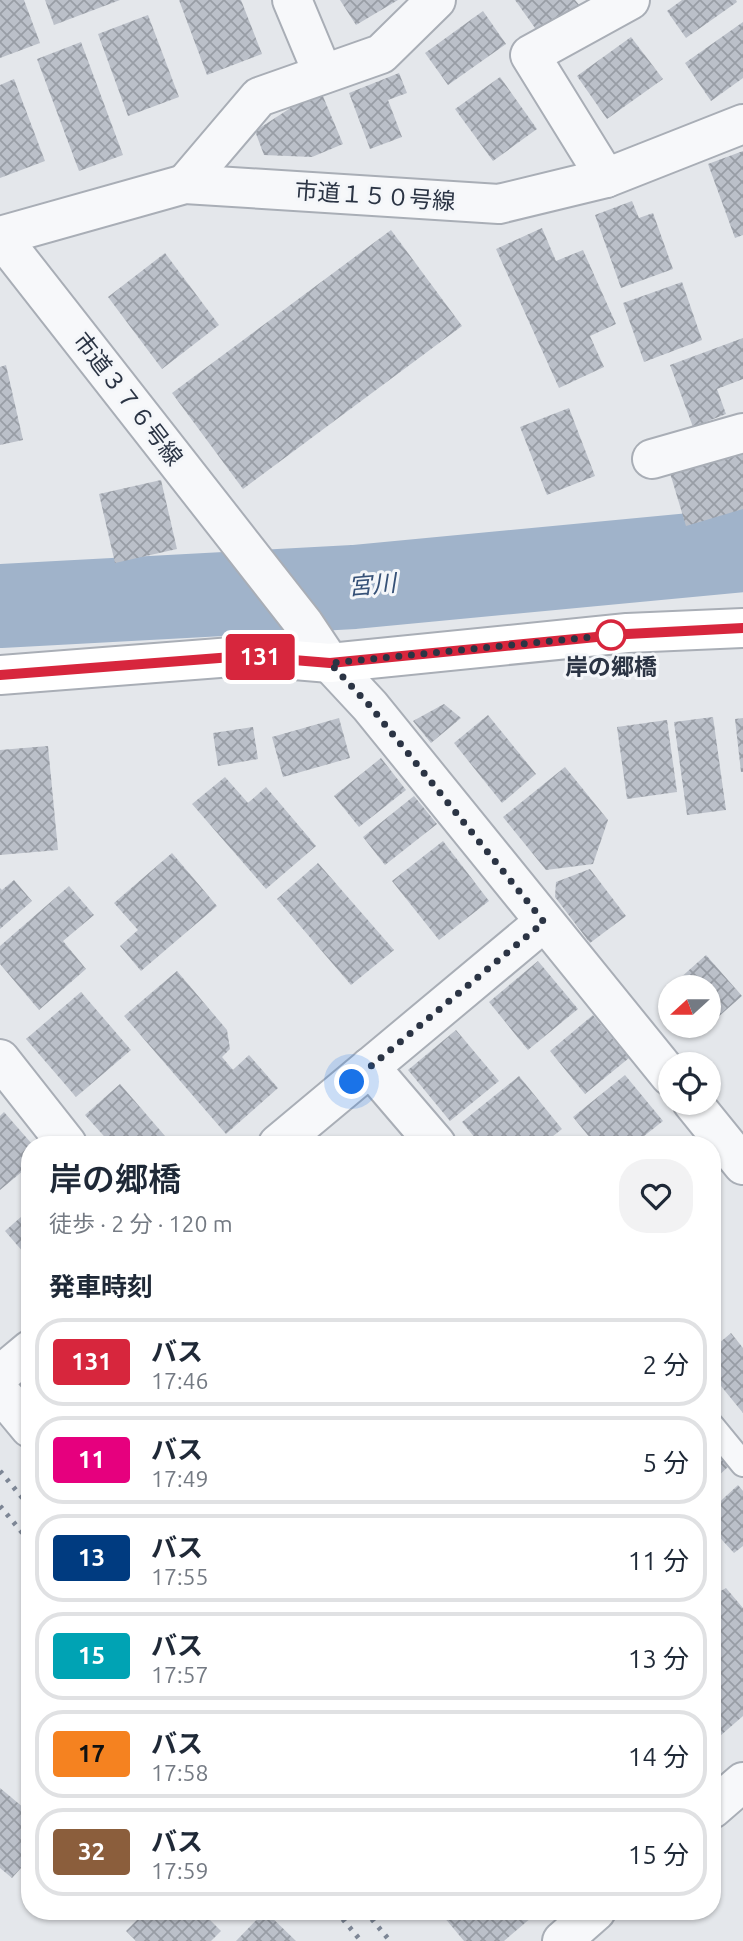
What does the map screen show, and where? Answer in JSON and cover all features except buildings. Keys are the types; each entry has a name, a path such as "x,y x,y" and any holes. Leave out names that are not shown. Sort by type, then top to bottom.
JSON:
{"street":[{"path":"292,0 323,74"},
{"path":"184,184 258,97 382,54 436,0"},
{"path":"606,178 530,55 630,0"},
{"name":"市道１５０号線","path":"0,236 184,184 499,204 606,178 743,124"},
{"name":"市道３７６号線","path":"0,236 301,621 330,663"},
{"path":"652,459 743,433"},
{"path":"0,675 245,656 330,663 627,634 743,628"},
{"path":"330,663 370,706 658,1061"},
{"path":"288,1136 544,922"},
{"path":"0,1059 61,1136"},
{"path":"370,1067 429,1136"},
{"path":"703,1115 720,1136"},
{"path":"721,1138 743,1165"},
{"path":"0,1375 21,1358"},
{"path":"0,1392 21,1417"},
{"path":"721,1801 743,1782"},
{"path":"562,1941 586,1920"}],"lane":[{"path":"721,1437 743,1464"}],"waterway":[{"name":"宮川","path":"0,606 354,587 743,550"}],"railway":[{"path":"0,1471 21,1496"},
{"path":"0,1506 21,1531"},
{"path":"344,1920 361,1941"},
{"path":"372,1920 390,1941"}],"bus line":[{"name":"131","path":"0,675 245,656 330,663 627,634 743,628"}],"place":[{"name":"岸の郷橋","path":"611,635"}],"route":[{"path":"352,1082 544,922 370,706 330,663 611,635"}]}
